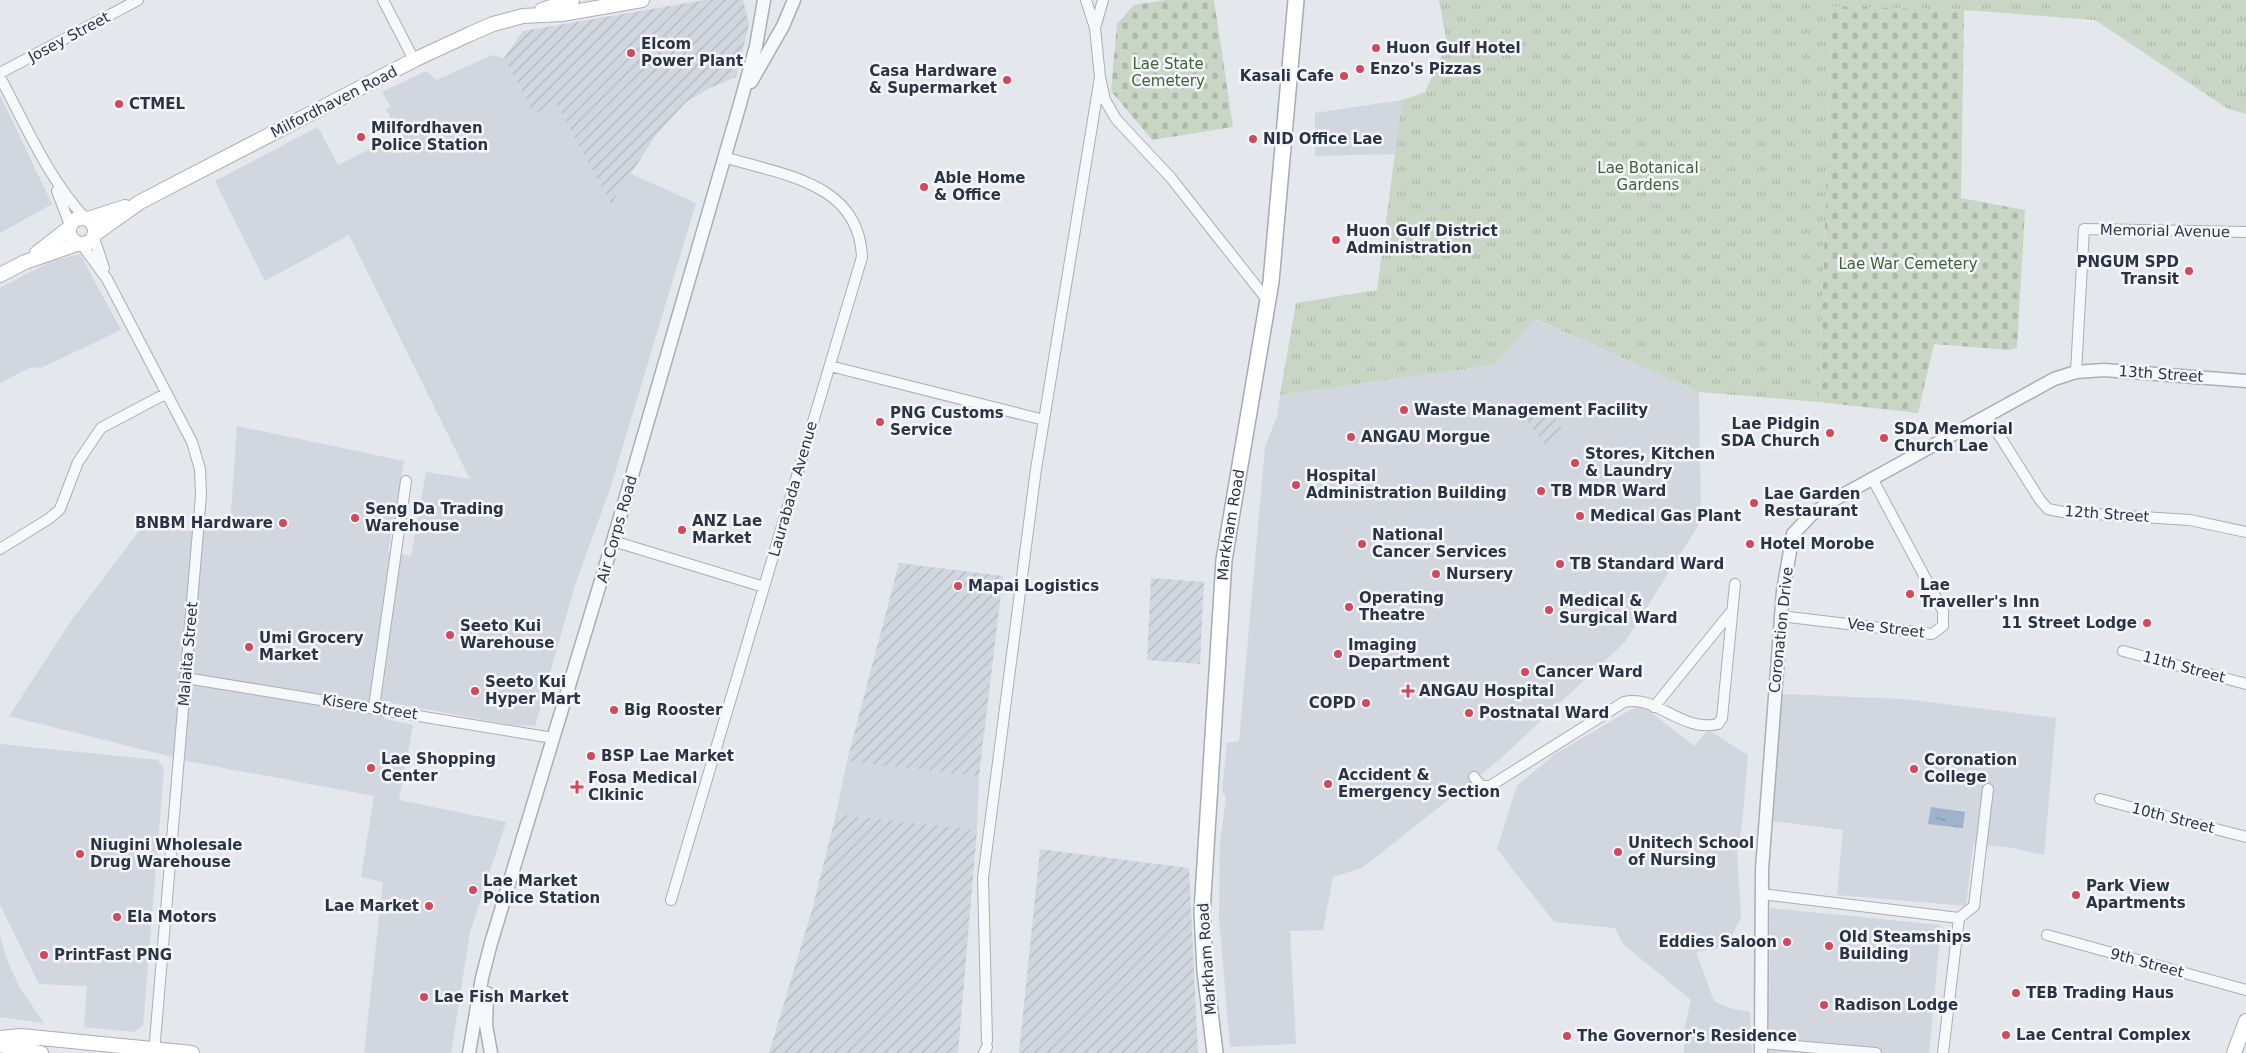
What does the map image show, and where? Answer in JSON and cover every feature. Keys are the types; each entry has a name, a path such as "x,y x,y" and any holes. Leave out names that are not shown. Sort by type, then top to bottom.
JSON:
{"main road":[{"name":"Milfordhaven Road","path":"0,275 24,262 87,240 140,202 414,60 493,24 532,14 572,0"},
{"name":"Milfordhaven Road","path":"532,14 562,14 642,0"},
{"name":"Markham Road","path":"1215,1053 1205,971 1202,912 1224,560 1268,301 1296,0"},
{"name":"Milfordhaven Road","path":"86,219 140,202"},
{"path":"86,219 94,226 87,240 69,236 69,227 74,220 86,219"},
{"name":"Milfordhaven Road","path":"24,262 69,227"},
{"path":"2234,1053 2246,1021"},
{"path":"0,1038 21,1036 154,1051 192,1053"},
{"path":"0,1045 41,1053"}],"street":[{"name":"Josey Street","path":"0,75 138,0"},
{"path":"383,0 414,60"},
{"name":"Air Corps Road","path":"469,1053 482,978 489,953 614,541 740,104 756,46 764,0"},
{"name":"Air Corps Road","path":"740,104 783,26 794,0"},
{"path":"1086,0 1095,28 1100,77 1105,100 1116,119 1171,178 1268,301"},
{"path":"1095,28 1103,0"},
{"path":"0,75 41,154 71,203 86,219"},
{"path":"987,1041 984,878 1044,420 1100,77"},
{"path":"41,154 69,227"},
{"name":"Laurabada Avenue","path":"671,900 862,257 862,243 857,228 845,206 827,191 803,181 724,157"},
{"name":"Memorial Avenue","path":"2076,372 2084,229 2246,232"},
{"name":"Malaita Street","path":"87,240 168,393 192,442 200,469 200,495 186,678 154,1051"},
{"path":"830,366 1044,420"},
{"name":"13th Street","path":"2076,372 2104,370 2246,381"},
{"name":"Coronation Drive","path":"1761,1048 1761,894 1780,616 1793,534 1810,515 1872,478 2054,379 2076,372"},
{"path":"0,549 50,518 60,509 78,462 101,428 168,393"},
{"name":"12th Street","path":"1987,416 2040,500 2048,509 2063,512 2190,520 2246,532"},
{"name":"Vee Street","path":"1780,616 1932,634 1943,626 1943,611 1872,478"},
{"path":"374,707 406,481"},
{"path":"614,541 764,587"},
{"path":"1474,776 1481,786 1490,786 1624,702 1635,699 1690,724 1706,727 1718,724 1722,718 1735,584"},
{"path":"1654,707 1732,611"},
{"name":"11th Street","path":"2123,651 2246,684"},
{"name":"Kisere Street","path":"186,678 374,707 553,738"},
{"path":"1943,1053 1959,918 1974,906 1988,789"},
{"name":"10th Street","path":"2100,799 2246,837"},
{"path":"1761,894 1959,918"},
{"name":"9th Street","path":"2047,935 2246,990"},
{"name":"Air Corps Road","path":"489,953 486,1025 491,1053"},
{"path":"1761,1048 1876,1053"}],"shaded area":[{"path":"705,0 743,0 749,24 736,77 710,88 686,102 656,135 611,204 556,103 534,114 504,58 523,31"},
{"path":"492,55 504,58 534,113 556,102 611,203 631,174 696,203 610,489 575,585 535,726 511,725 392,703 388,700 384,719 413,725 399,800 506,822 470,932 451,1053 364,1053 383,882 361,877 374,796 192,762 9,716 71,621 143,526 188,531 230,527 237,426 404,461 388,552 411,556 426,472 470,479 349,235 265,281 215,181 318,127 338,165 399,135 386,109 391,107 382,92 426,71 437,80"},
{"path":"0,95 52,204 0,233"},
{"path":"1402,100 1395,154 1315,156 1315,113"},
{"path":"80,254 121,330 41,368 31,367 0,383 0,288 49,262"},
{"name":"ANGAU Hospital","path":"1534,319 1699,392 1701,521 1625,642 1500,759 1362,868 1333,877 1323,930 1290,931 1296,1044 1230,1047 1219,917 1220,842 1226,798 1222,791 1227,743 1239,741 1265,447 1277,416 1280,395 1493,365"},
{"path":"1537,407 1550,411 1565,432 1546,445 1525,417"},
{"path":"899,563 1003,576 979,776 847,761"},
{"path":"1151,578 1204,582 1200,664 1147,660"},
{"name":"Coronation College","path":"1781,694 1904,699 2056,718 2044,855 2007,847 1973,845 1966,906 1837,895 1843,830 1772,821"},
{"name":"Unitech School of Nursing","path":"1637,706 1647,709 1694,746 1708,730 1748,755 1742,825 1737,854 1741,917 1726,947 1696,952 1714,1001 1729,1008 1750,1012 1752,1053 1684,1053 1684,1030 1691,1000 1623,944 1615,928 1554,922 1497,849 1517,786 1555,754"},
{"path":"0,744 158,760 164,769 143,1026 133,1032 84,1027 87,986 39,984 0,905"},
{"path":"847,761 979,776 977,830 836,814"},
{"path":"836,814 977,830 958,1053 769,1053 812,910"},
{"path":"1040,849 1189,868 1198,1053 1019,1053"},
{"path":"1770,908 1941,925 1929,1053 1769,1053"},
{"path":"0,936 6,957 20,988 44,1023 0,1017"}],"green space":[{"name":"Lae State Cemetery","path":"1166,0 1214,0 1233,127 1152,140 1111,91 1117,24 1134,5"},
{"name":"Lae Botanical Gardens","path":"1439,0 2246,0 2246,114 2228,109 2095,20 1964,10 1832,6 1819,402 1699,392 1535,319 1493,365 1280,395 1296,303 1377,290 1402,100 1425,92 1447,44"},
{"name":"Lae War Cemetery","path":"1832,5 1964,10 1961,198 2025,210 2017,348 2009,350 1934,344 1918,413 1819,402"}],"water":[{"path":"1931,807 1965,812 1963,828 1928,824"}],"place":[{"name":"Huon Gulf Hotel","path":"1376,48"},
{"name":"Elcom Power Plant","path":"631,53"},
{"name":"Enzo's Pizzas","path":"1360,69"},
{"name":"Kasali Cafe","path":"1344,76"},
{"name":"Casa Hardware & Supermarket","path":"1007,80"},
{"name":"CTMEL","path":"119,104"},
{"name":"Milfordhaven Police Station","path":"361,137"},
{"name":"NID Office Lae","path":"1253,139"},
{"name":"Able Home & Office","path":"924,187"},
{"name":"Huon Gulf District Administration","path":"1336,240"},
{"name":"PNGUM SPD Transit","path":"2189,271"},
{"name":"Waste Management Facility","path":"1404,410"},
{"name":"PNG Customs Service","path":"880,422"},
{"name":"Lae Pidgin SDA Church","path":"1830,433"},
{"name":"ANGAU Morgue","path":"1351,437"},
{"name":"SDA Memorial Church Lae","path":"1884,438"},
{"name":"Stores, Kitchen & Laundry","path":"1575,463"},
{"name":"Hospital Administration Building","path":"1296,485"},
{"name":"TB MDR Ward","path":"1541,491"},
{"name":"Lae Garden Restaurant","path":"1754,503"},
{"name":"Medical Gas Plant","path":"1580,516"},
{"name":"Seng Da Trading Warehouse","path":"355,518"},
{"name":"BNBM Hardware","path":"283,523"},
{"name":"ANZ Lae Market","path":"682,530"},
{"name":"National Cancer Services","path":"1362,544"},
{"name":"Hotel Morobe","path":"1750,544"},
{"name":"TB Standard Ward","path":"1560,564"},
{"name":"Nursery","path":"1436,574"},
{"name":"Mapai Logistics","path":"958,586"},
{"name":"Lae Traveller's Inn","path":"1910,594"},
{"name":"Operating Theatre","path":"1349,607"},
{"name":"Medical & Surgical Ward","path":"1549,610"},
{"name":"11 Street Lodge","path":"2147,623"},
{"name":"Seeto Kui Warehouse","path":"450,635"},
{"name":"Umi Grocery Market","path":"249,647"},
{"name":"Imaging Department","path":"1338,654"},
{"name":"Cancer Ward","path":"1525,672"},
{"name":"Seeto Kui Hyper Mart","path":"475,691"},
{"name":"ANGAU Hospital","path":"1408,691"},
{"name":"COPD","path":"1366,703"},
{"name":"Big Rooster","path":"614,710"},
{"name":"Postnatal Ward","path":"1469,713"},
{"name":"BSP Lae Market","path":"591,756"},
{"name":"Lae Shopping Center","path":"371,768"},
{"name":"Coronation College","path":"1914,769"},
{"name":"Accident & Emergency Section","path":"1328,784"},
{"name":"Fosa Medical Clkinic","path":"577,787"},
{"name":"Unitech School of Nursing","path":"1618,852"},
{"name":"Niugini Wholesale Drug Warehouse","path":"80,854"},
{"name":"Lae Market Police Station","path":"473,890"},
{"name":"Park View Apartments","path":"2076,895"},
{"name":"Lae Market","path":"429,906"},
{"name":"Ela Motors","path":"117,917"},
{"name":"Eddies Saloon","path":"1787,942"},
{"name":"Old Steamships Building","path":"1829,946"},
{"name":"PrintFast PNG","path":"44,955"},
{"name":"TEB Trading Haus","path":"2016,993"},
{"name":"Lae Fish Market","path":"424,997"},
{"name":"Radison Lodge","path":"1824,1005"},
{"name":"Lae Central Complex","path":"2006,1035"},
{"name":"The Governor's Residence","path":"1567,1036"}]}
